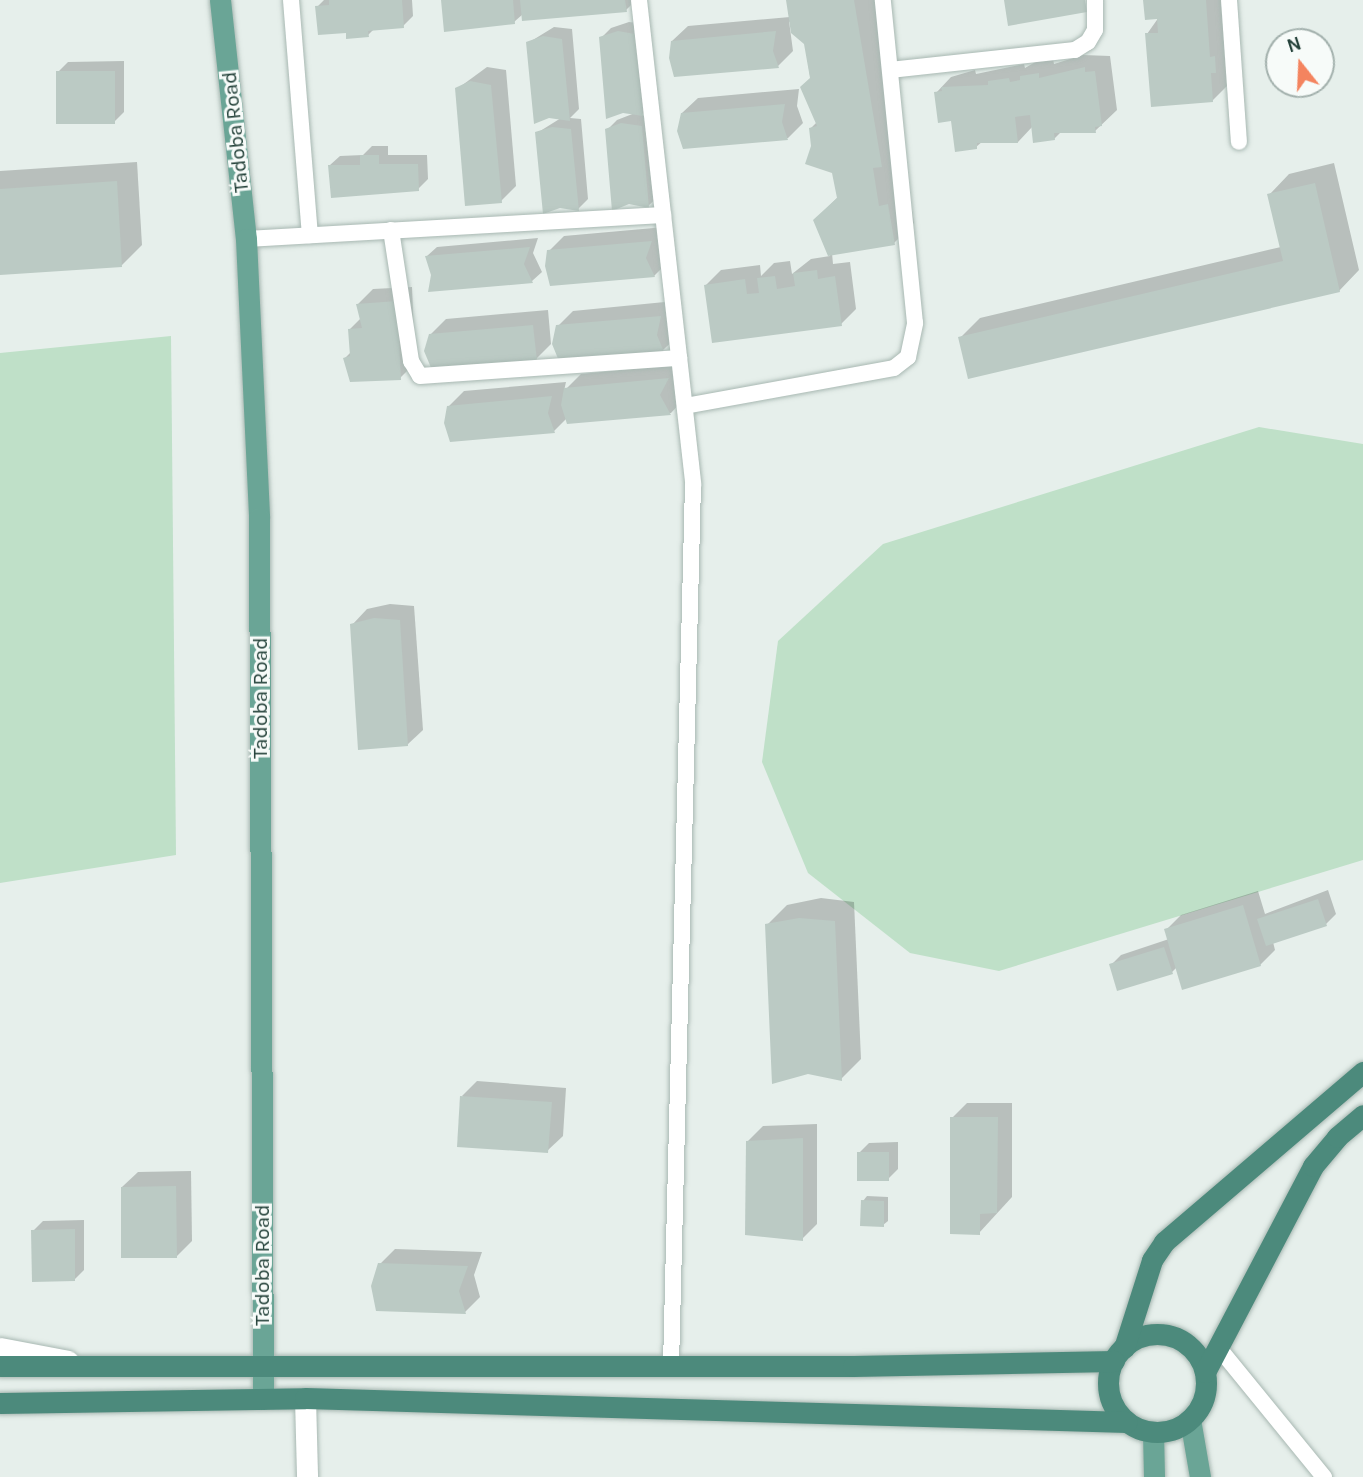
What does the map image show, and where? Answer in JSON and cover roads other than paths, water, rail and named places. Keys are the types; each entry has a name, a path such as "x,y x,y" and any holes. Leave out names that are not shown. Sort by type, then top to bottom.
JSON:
{"highway":[{"path":"1127,1422 1110,1396 1108,1380 1152,1260 1164,1242 1363,1072"},
{"path":"1205,1372 1313,1166 1337,1137 1363,1115"},
{"path":"0,1366 671,1365 1119,1354 1148,1335 1165,1334 1194,1350 1205,1372 1205,1396 1190,1419 1172,1430 1153,1432 1127,1422 305,1398 0,1403"}],"main road":[{"name":"Tadoba Road","path":"220,0 246,239 259,518 264,1399"},
{"path":"1190,1419 1200,1477"},
{"path":"1153,1432 1154,1477"}],"street":[{"path":"0,1348 98,1366"},
{"path":"305,1398 307,1477"}],"lane":[{"path":"291,0 310,235"},
{"path":"639,0 693,484 671,1365"},
{"path":"685,406 894,368 908,356 915,323 883,0"},
{"path":"890,69 1075,50 1088,42 1095,30 1095,0"},
{"path":"1229,0 1239,142"},
{"path":"246,239 663,215"},
{"path":"391,230 411,361 421,376 679,358"},
{"path":"1218,1347 1324,1477"}]}
